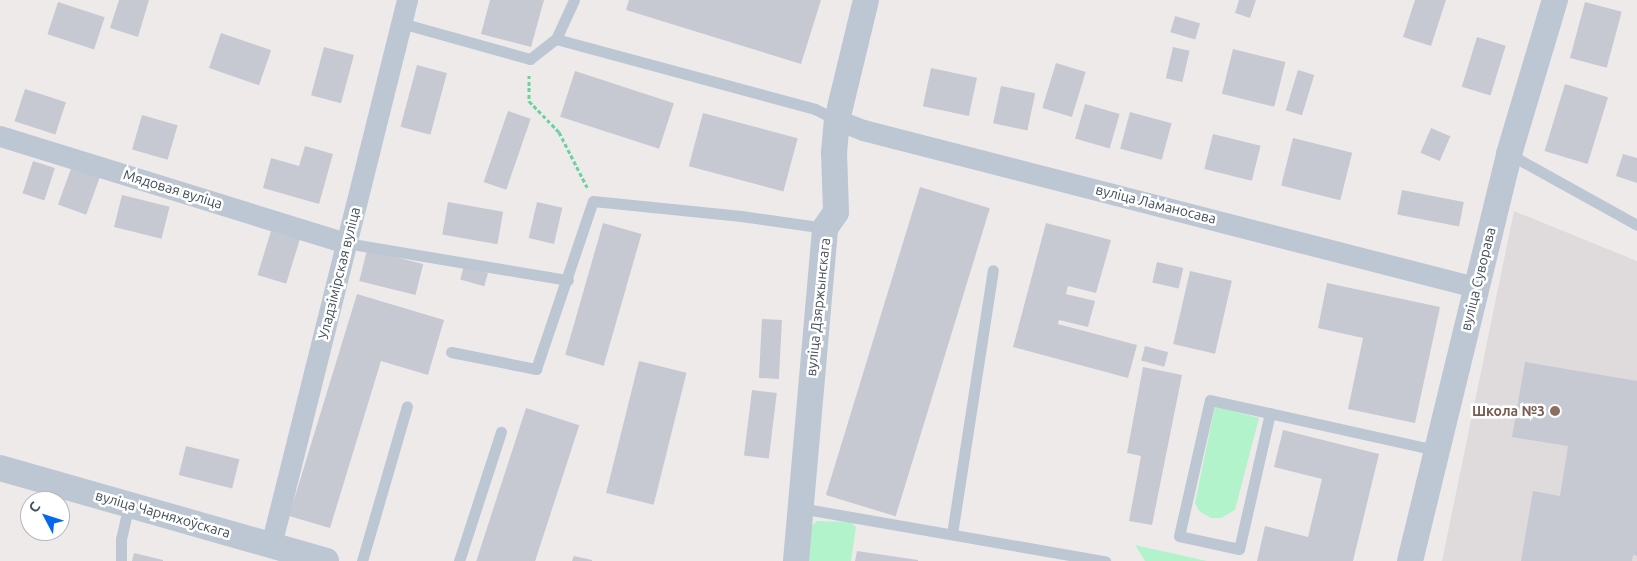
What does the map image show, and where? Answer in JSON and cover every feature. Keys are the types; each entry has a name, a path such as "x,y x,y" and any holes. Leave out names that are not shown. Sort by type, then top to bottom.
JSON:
{"street":[{"name":"Уладзімірская вуліца","path":"271,545 407,0"},
{"name":"вуліца Дзяржынскага","path":"796,561 798,508 825,228 836,212 834,153 837,120 866,0"},
{"name":"вуліца Суворава","path":"1410,561 1475,287 1509,154 1555,0"},
{"name":"вуліца Ламаносава","path":"837,120 863,130 1475,287"},
{"name":"Мядовая вуліца","path":"0,136 346,243"},
{"name":"вуліца Чарняхоўскага","path":"0,468 326,561"}],"lane":[{"path":"401,23 530,59 556,39 574,0"},
{"path":"556,39 815,109 837,120"},
{"path":"1509,154 1637,224"},
{"path":"452,352 536,369 568,280 593,201 741,216 825,228"},
{"path":"346,243 568,280"},
{"path":"952,534 993,270"},
{"path":"1270,413 1239,549 1179,536 1210,400 1270,413 1436,450"},
{"path":"362,561 407,406"},
{"path":"459,561 501,432"},
{"path":"121,561 122,539 129,504"},
{"path":"798,508 1104,561"}],"path":[{"path":"530,59 529,101 559,132 576,161 593,201"}],"shaded area":[{"name":"Школа №3","path":"1514,211 1637,261 1637,561 1442,561"}],"green space":[{"path":"1215,406 1259,418 1235,510 1221,518 1211,518 1199,511 1195,503"},
{"path":"817,521 850,522 856,527 851,561 806,561 807,530"},
{"path":"1135,545 1207,561 1145,561"}],"building":[{"path":"119,0 149,0 138,37 110,28"},
{"path":"490,0 544,0 531,47 481,34"},
{"path":"629,0 821,0 801,64 626,10"},
{"path":"1239,0 1256,0 1250,18 1235,13"},
{"path":"1415,0 1446,0 1431,46 1403,37"},
{"path":"58,2 105,17 94,49 47,34"},
{"path":"1585,2 1622,12 1607,68 1570,58"},
{"path":"1175,16 1200,23 1195,40 1170,32"},
{"path":"221,33 271,50 259,85 209,68"},
{"path":"1477,37 1506,46 1490,95 1462,87"},
{"path":"324,47 354,55 341,103 311,95"},
{"path":"1173,47 1190,51 1182,82 1166,78"},
{"path":"1233,49 1285,62 1274,107 1222,94"},
{"path":"1056,63 1086,72 1072,117 1042,108"},
{"path":"417,65 447,73 430,135 400,127"},
{"path":"931,68 977,78 969,116 923,106"},
{"path":"1298,70 1314,75 1302,115 1286,110"},
{"path":"575,71 674,103 659,149 560,117"},
{"path":"1565,84 1608,97 1588,164 1545,151"},
{"path":"1001,86 1035,93 1027,130 993,123"},
{"path":"25,89 66,102 55,135 14,121"},
{"path":"1085,104 1120,114 1110,149 1075,139"},
{"path":"508,111 531,119 506,190 484,182"},
{"path":"1130,112 1172,123 1162,160 1120,149"},
{"path":"703,113 798,138 783,191 689,166"},
{"path":"142,115 178,125 168,160 132,150"},
{"path":"1431,128 1450,136 1440,161 1420,153"},
{"path":"1213,134 1261,146 1252,181 1204,169"},
{"path":"1293,138 1352,153 1340,200 1281,186"},
{"path":"305,146 333,154 319,204 263,188 271,158 299,166"},
{"path":"1623,154 1637,158 1637,183 1616,176"},
{"path":"33,161 55,168 44,200 22,193"},
{"path":"72,166 100,176 86,215 58,205"},
{"path":"920,187 990,208 896,516 826,495"},
{"path":"1402,190 1464,202 1459,227 1397,215"},
{"path":"122,195 170,207 162,239 114,227"},
{"path":"448,202 503,212 497,244 442,234"},
{"path":"537,202 562,208 554,244 529,238"},
{"path":"603,223 641,234 604,366 565,355"},
{"path":"1046,223 1111,240 1096,293 1068,286 1066,294 1095,301 1088,327 1059,320 1058,324 1137,345 1128,378 1013,347"},
{"path":"271,231 300,240 286,284 258,275"},
{"path":"367,250 423,264 416,295 359,281"},
{"path":"1157,262 1183,268 1179,289 1152,282"},
{"path":"464,266 488,273 484,286 460,279"},
{"path":"1190,271 1232,281 1215,354 1173,344"},
{"path":"1327,283 1440,307 1415,423 1348,409 1363,338 1318,328"},
{"path":"357,294 444,320 428,375 381,361 330,528 289,516"},
{"path":"762,319 782,320 779,379 759,378"},
{"path":"1145,346 1168,352 1164,367 1141,360"},
{"path":"639,361 687,373 654,505 606,493"},
{"path":"1525,362 1637,381 1637,556 1633,555 1632,561 1521,561 1533,491 1560,496 1568,446 1512,437"},
{"path":"1143,367 1182,375 1152,525 1129,521 1141,456 1127,453"},
{"path":"752,390 777,393 769,459 744,456"},
{"path":"526,408 579,425 535,561 476,561"},
{"path":"1283,430 1379,454 1353,561 1257,561 1265,526 1308,537 1322,479 1274,467"},
{"path":"186,446 239,459 232,488 179,475"},
{"path":"857,551 918,560 918,561 855,561"},
{"path":"134,553 163,560 163,561 132,561"},
{"path":"574,556 592,560 592,561 572,561"}],"place":[{"name":"Школа №3","path":"1555,411"}]}
